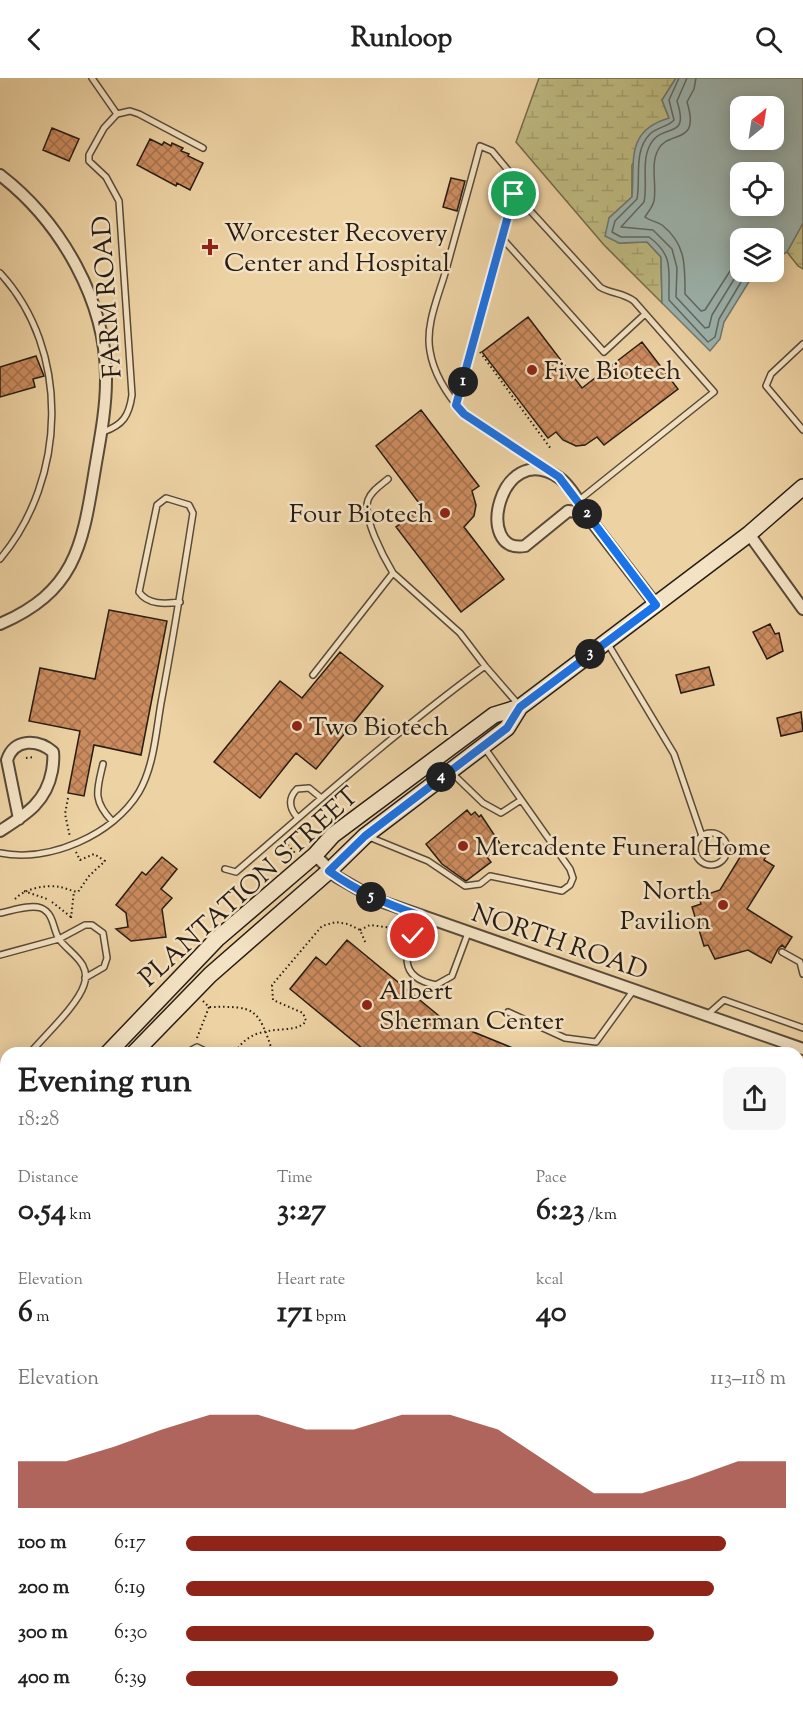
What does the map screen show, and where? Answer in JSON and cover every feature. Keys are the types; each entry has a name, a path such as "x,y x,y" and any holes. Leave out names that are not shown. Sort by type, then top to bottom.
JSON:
{"main road":[{"name":"PLANTATION STREET","path":"114,1047 217,939 315,855 333,835 494,715 520,707 607,643 749,534 800,490"},
{"name":"PLANTATION STREET","path":"140,1047 210,975 329,871 365,836 507,728 520,707"}],"street":[{"path":"0,175 34,206 53,229 87,291 102,339 106,378 101,433 85,531 71,564 47,595 23,613 0,624"},
{"path":"589,518 579,512 568,511 525,546 513,547 503,542 497,518 501,497 508,484 522,472 537,470 559,477 656,605"},
{"path":"749,534 803,609"},
{"path":"0,831 19,819 38,803 50,782 53,752 38,744 21,744 12,750 8,760 19,819"},
{"name":"NORTH ROAD","path":"315,855 329,871 352,887 377,900 797,1047"}],"lane":[{"path":"92,78 117,114 130,111 139,114 203,148"},
{"name":"FARM ROAD","path":"101,433 115,428 124,420 130,410 132,395 119,201 106,177 89,161 89,155 104,128 117,114"},
{"path":"456,405 517,181 514,174 492,152 480,146 429,334 429,349 438,378 456,405 464,414 559,477"},
{"path":"514,194 600,287 626,295 714,392 578,501"},
{"path":"502,238 604,352 645,314"},
{"path":"0,273 19,297 44,350 52,410 47,459 40,482 19,530 0,559"},
{"path":"803,344 771,374 766,386 803,430"},
{"path":"800,490 803,478"},
{"path":"388,479 375,490 367,504 369,519 393,573 460,633 520,707"},
{"path":"0,853 15,856 59,849 81,841 128,808 146,777 180,602 193,513 189,505 166,498 157,505 139,591 142,597 157,603 180,602"},
{"path":"313,675 393,573"},
{"path":"607,643 674,754 702,836"},
{"path":"225,870 236,872 320,797 420,714 485,666"},
{"path":"365,836 428,861 465,886 480,884 490,876 562,891 572,882 573,873 483,746"},
{"path":"103,764 97,796 99,808 112,821"},
{"path":"450,770 483,803 501,813 522,800"},
{"path":"297,817 290,807 291,798 297,789 309,788 320,797"},
{"path":"716,834 724,841 726,850 724,858 717,864 707,864 698,858 695,847 702,836 716,834"},
{"path":"0,913 42,909 51,919 59,939 80,960 85,978 79,996 35,1047"},
{"path":"421,916 406,958 408,969 413,977 424,983 436,985 452,976 468,933"},
{"path":"0,954 59,939 75,930 92,925 105,939 107,958 104,967 85,978"},
{"path":"782,952 800,962 803,974"},
{"path":"507,1012 565,1038 596,1042 633,991"},
{"path":"705,1016 724,1000 803,1028"}],"path":[{"path":"471,350 481,352 551,449"},
{"path":"26,758 38,756"},
{"path":"68,798 65,814 70,837"},
{"path":"290,847 295,853"},
{"path":"12,911 15,899 21,892 58,886 74,891 83,888 89,876 105,861 94,854 80,860 76,852"},
{"path":"74,891 71,922 75,930"},
{"path":"239,1047 246,1038 265,1030 296,1029 306,1021 303,1013 279,1004 273,1000 270,993 272,985 295,961 312,936 322,926 336,922 348,924 360,930 366,944"},
{"path":"360,930 370,925 400,929"},
{"path":"201,999 209,1007 243,1007 261,1020 271,1047"},
{"path":"197,1047 198,1034 209,1007"}],"green space":[{"path":"539,78 676,78 662,100 669,118 632,165 632,197 609,218 619,243 647,242 661,257 662,303 604,245 516,142"},
{"path":"803,223 803,269 787,252"}],"water":[{"path":"676,78 803,78 803,223 784,254 784,228 730,228 730,282 749,282 724,322 720,339 710,351 662,303 661,257 647,242 619,243 605,236 609,218 632,197 633,160 639,139 655,124 669,118 662,100"}],"building":[{"path":"52,128 79,139 69,161 43,150"},
{"path":"150,139 162,145 164,142 171,146 172,143 183,148 181,151 189,154 188,156 203,163 190,190 177,183 176,186 137,165"},
{"path":"451,178 465,181 457,211 443,207"},
{"name":"Five Biotech","path":"528,317 582,388 642,342 678,389 604,445 597,437 585,445 576,446 563,440 556,432 548,438 482,352"},
{"path":"36,356 44,376 33,379 35,387 0,397 0,367"},
{"name":"Four Biotech","path":"421,410 479,486 472,491 476,505 474,516 464,527 504,579 461,612 396,527 422,507 376,446"},
{"path":"109,610 167,621 141,755 94,745 84,796 68,793 80,731 29,721 40,668 95,679"},
{"path":"770,624 775,634 779,633 783,651 767,659 753,632"},
{"name":"Two Biotech","path":"340,652 383,686 316,769 296,753 260,798 214,762 280,681 302,698"},
{"path":"709,667 714,685 681,693 676,675"},
{"path":"801,712 803,731 781,736 777,718"},
{"path":"467,810 471,815 475,812 479,817 481,815 501,845 487,857 491,862 466,881 442,864 426,844"},
{"name":"North Pavilion","path":"756,846 768,853 764,860 774,866 747,909 792,937 785,948 782,945 778,949 771,963 748,950 715,959 708,945 704,946 692,907 701,904 699,897 720,890 745,849 753,853"},
{"path":"162,857 177,869 161,889 172,898 162,909 166,937 131,941 116,929 128,927 126,913 116,905 142,872 146,875"},
{"name":"Albert Sherman Center","path":"347,940 444,1020 510,1047 361,1047 290,989 316,957 326,965"}],"place":[{"name":"Worcester Recovery Center and Hospital","path":"210,247"},
{"name":"Five Biotech","path":"532,370"},
{"name":"Four Biotech","path":"445,513"},
{"name":"Two Biotech","path":"297,726"},
{"name":"Mercadente Funeral Home","path":"463,846"},
{"name":"North Pavilion","path":"723,905"},
{"name":"Albert Sherman Center","path":"367,1005"}],"route":[{"path":"413,936 421,916 377,900 352,887 329,871 365,836 507,728 520,707 656,605 559,477 464,414 456,405 514,194"}]}
